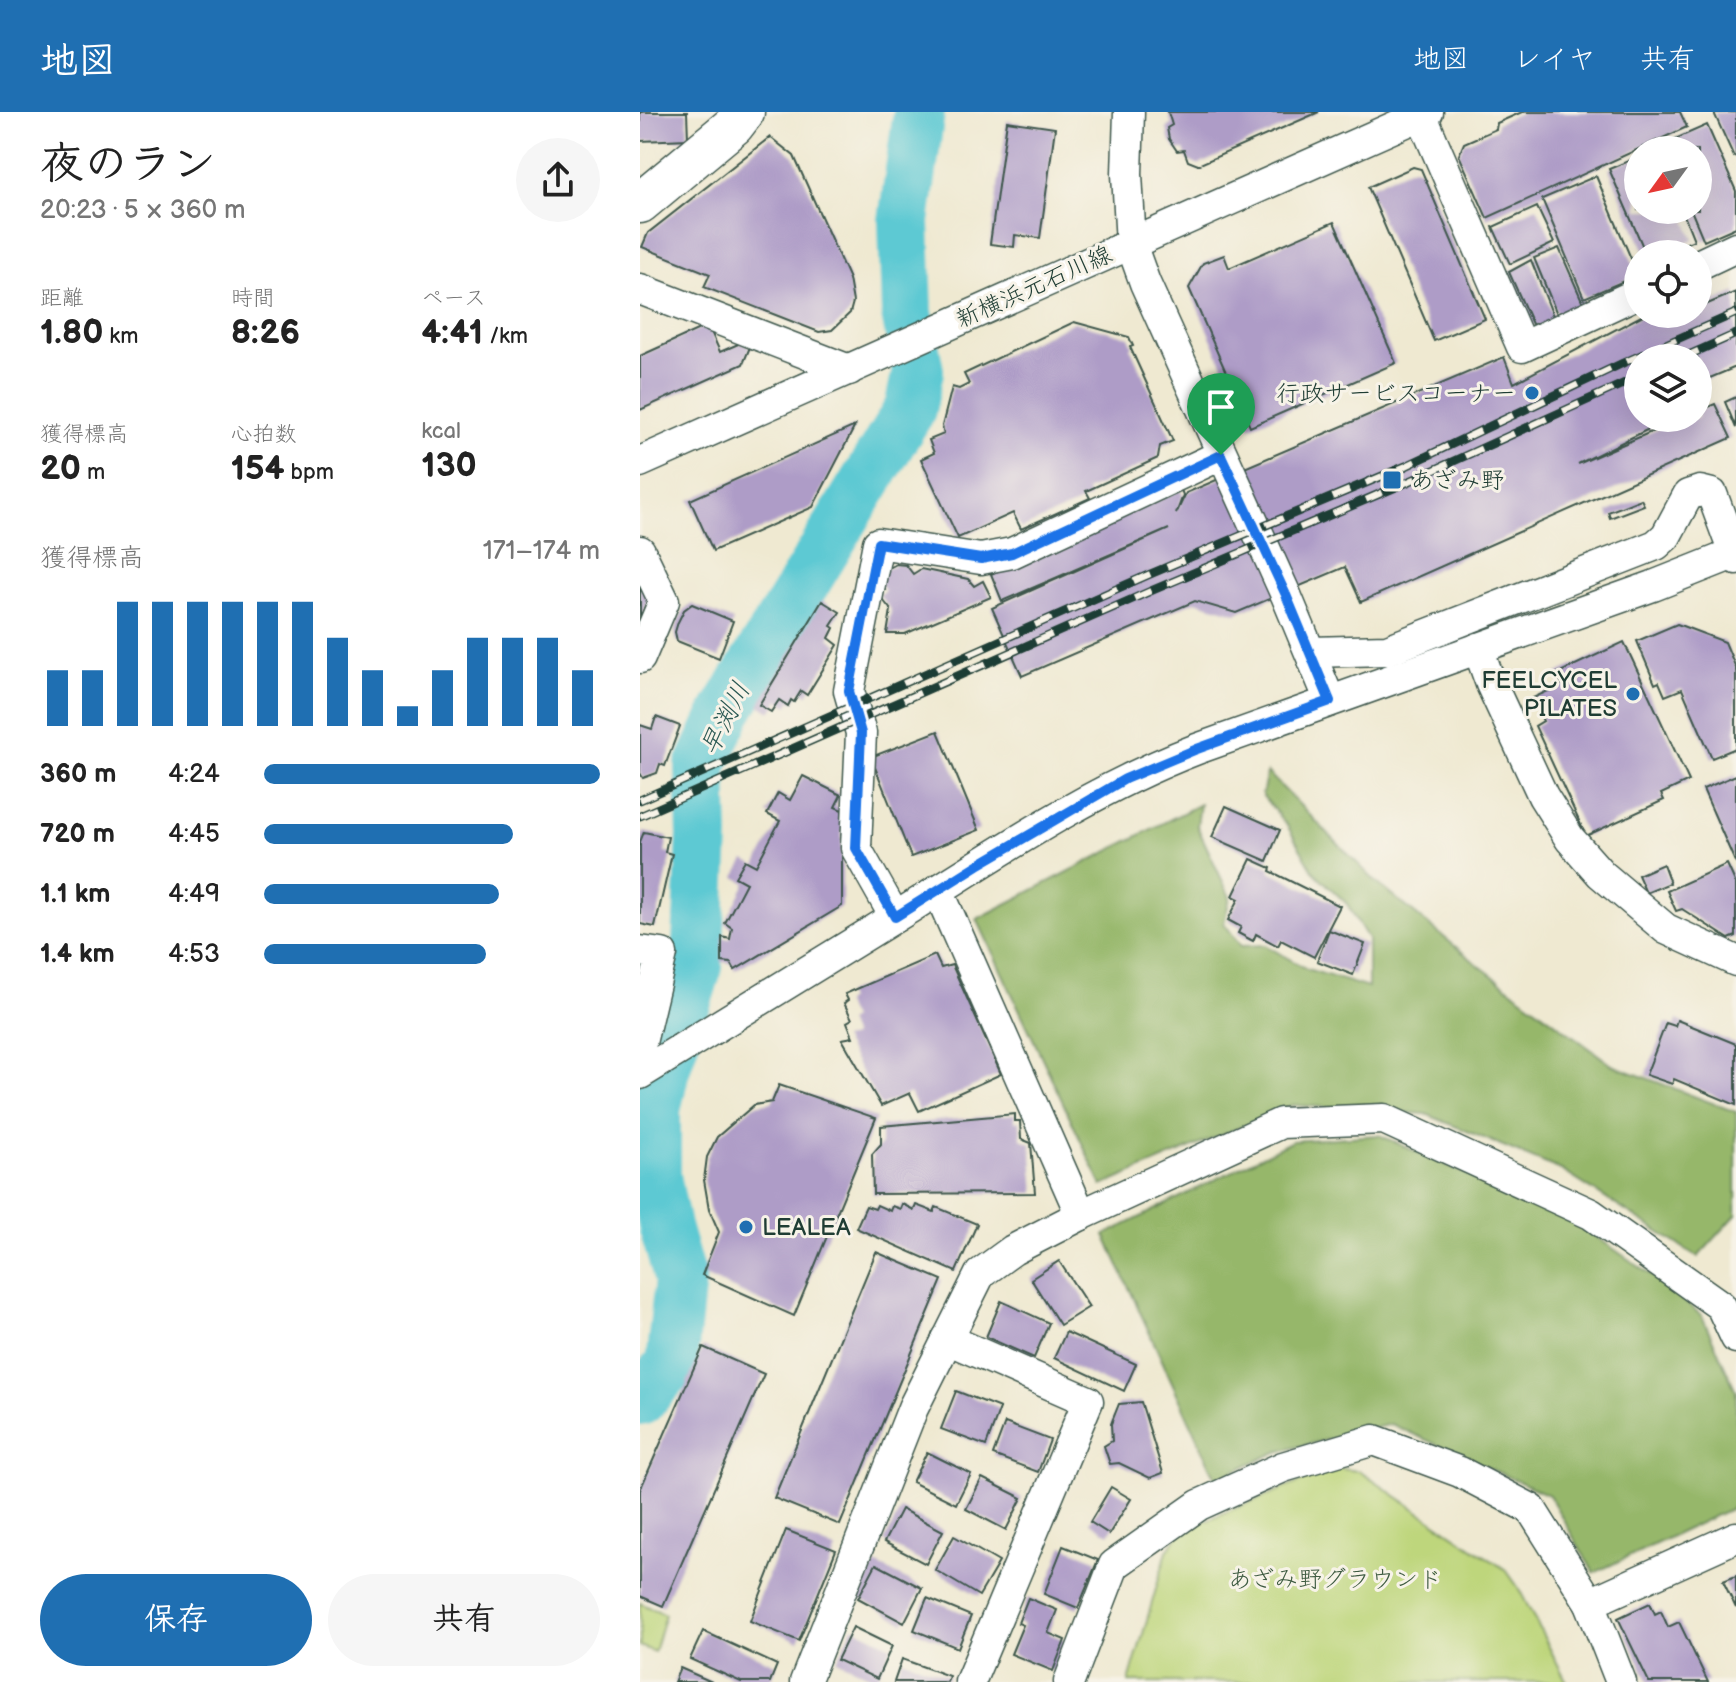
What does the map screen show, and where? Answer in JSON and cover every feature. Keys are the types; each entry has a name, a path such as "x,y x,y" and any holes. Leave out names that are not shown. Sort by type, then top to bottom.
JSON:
{"main road":[{"path":"640,203 734,125 744,112"}],"street":[{"path":"1129,112 1127,174 1131,244 1145,283 1311,652 1330,701"},
{"path":"1423,113 1522,347 1624,300"},
{"name":"新横浜元石川線","path":"640,462 1423,113"},
{"path":"1712,258 1736,247"},
{"path":"640,289 849,370"},
{"path":"895,917 856,848 861,733 849,691 878,543 981,559 1012,553 1221,455"},
{"path":"640,1074 1125,779 1197,749 1735,556 1712,494 1700,491 1688,495 1666,536 1656,545 1387,650 1311,652"},
{"path":"640,551 664,601 640,658"},
{"path":"1478,648 1491,684 1543,796 1570,839 1601,874 1666,929 1736,961"},
{"path":"938,890 1081,1215"},
{"path":"640,951 662,954 640,1047"},
{"path":"805,1682 913,1408 980,1274 1013,1250 1081,1215 1281,1123 1384,1119 1591,1214 1721,1306 1736,1338"},
{"path":"947,1339 1088,1401 970,1682"},
{"path":"1069,1682 1114,1565 1199,1505 1283,1467 1374,1440 1460,1472 1531,1509 1590,1603 1621,1682"},
{"path":"1590,1603 1736,1537"}],"green space":[{"path":"1267,772 1376,882 1477,964 1612,1065 1736,1112 1736,1215 1698,1257 1561,1170 1426,1114 1292,1105 1102,1186 977,919 1200,804 1197,826 1230,897 1224,923 1241,946 1265,945 1307,969 1368,988 1368,939 1347,904 1314,872 1288,827 1262,795"},
{"path":"1379,1135 1578,1224 1654,1277 1702,1316 1736,1391 1736,1506 1594,1573 1549,1495 1391,1424 1277,1452 1216,1479 1105,1235 1292,1141"},
{"name":"あざみ野グラウンド","path":"1334,1468 1359,1471 1506,1570 1518,1587 1567,1682 1129,1682 1167,1551 1182,1530"},
{"path":"640,1603 665,1614 654,1652 640,1646"}],"building":[{"path":"640,112 687,112 688,139 640,141"},
{"path":"1168,112 1319,112 1198,165 1188,161 1184,150 1177,151 1169,139 1167,128 1172,125"},
{"path":"1522,112 1680,112 1687,127 1667,136 1624,136 1624,156 1487,218 1459,155 1464,143 1496,129 1497,123"},
{"path":"1736,112 1736,156 1734,157 1714,113"},
{"path":"1007,121 1055,128 1040,238 1015,235 1014,247 990,244"},
{"path":"1707,125 1712,136 1682,136"},
{"path":"1712,136 1736,191 1736,227 1704,240 1697,224 1712,224"},
{"path":"770,137 794,156 849,279 853,302 850,313 832,330 819,332 704,287 710,274 642,247 648,233"},
{"path":"1624,163 1624,203 1609,169"},
{"path":"1413,167 1421,169 1485,319 1434,341 1368,187"},
{"path":"1596,176 1624,242 1624,281 1584,298 1542,199"},
{"path":"1537,207 1554,243 1510,264 1493,227"},
{"path":"1334,222 1396,363 1250,427 1189,288 1203,263 1224,255 1229,268"},
{"path":"1633,224 1688,224 1694,240 1640,240"},
{"path":"1559,248 1584,305 1559,319 1534,258"},
{"path":"1531,260 1555,321 1540,327 1532,324 1509,272"},
{"path":"1736,292 1736,367 1712,377 1712,344 1624,344 1624,432 1643,432 1578,464 1651,432 1712,432 1712,405 1715,404 1731,438 1361,602 1345,567 1236,613 1195,601 1022,676 992,608 1169,529 1002,601 991,574 1181,490 1183,495 1176,514 1186,493 1504,357 1514,383 1624,325 1624,328 1712,328 1712,302"},
{"path":"1074,322 1129,337 1133,346 1130,347 1173,441 1160,446 1158,458 1086,491 1090,498 1021,529 1013,513 958,538 921,459 934,453 929,440 944,434 942,426 952,387 959,389 969,384 964,374"},
{"path":"708,325 720,352 743,342 750,347 743,364 640,410 640,356"},
{"path":"1736,397 1736,428 1725,402"},
{"path":"855,426 813,507 713,551 690,500"},
{"path":"1641,499 1644,505 1610,518 1608,512"},
{"path":"896,564 906,565 913,574 921,569 968,579 974,586 983,581 991,597 905,634 887,634 891,610 879,595 885,590 881,584 883,571"},
{"path":"640,576 649,596 640,619"},
{"path":"822,601 840,612 831,626 834,628 829,638 838,645 807,695 801,691 788,706 779,700 771,712 759,705"},
{"path":"692,604 733,621 719,658 677,641 675,632 678,622 684,610"},
{"path":"1677,624 1725,642 1736,668 1736,748 1712,758 1682,689 1665,696 1659,682 1655,684 1637,641"},
{"path":"1624,642 1689,781 1661,794 1664,800 1586,836 1535,726 1543,721 1533,698 1561,685 1556,674"},
{"path":"656,717 680,726 665,766 660,764 657,773 643,778 640,773 640,725 652,729"},
{"path":"938,731 979,830 911,857 871,757"},
{"path":"1736,775 1736,864 1703,789"},
{"path":"803,776 841,795 835,807 842,810 842,906 735,970 731,963 722,962 722,937 730,939 732,928 725,923 746,883 735,877 745,860 756,866 780,821 767,814 778,793 790,800"},
{"path":"1226,806 1280,830 1267,861 1212,837"},
{"path":"644,832 668,837 665,852 672,854 655,927 640,924 640,842"},
{"path":"1251,859 1340,906 1314,957 1281,940 1278,946 1256,934 1253,941 1238,933 1241,927 1228,920 1239,899 1233,896"},
{"path":"1663,864 1670,883 1646,893 1638,875"},
{"path":"1727,864 1736,884 1736,936 1729,939 1682,909 1676,911 1667,891"},
{"path":"1329,930 1365,944 1353,975 1317,961"},
{"path":"935,955 941,968 952,965 1001,1074 919,1111 910,1093 881,1106 842,1039 853,1037 847,1022 852,1019 844,1003 848,1000 845,994"},
{"path":"1677,1020 1736,1044 1736,1105 1674,1079 1672,1084 1646,1075 1666,1023 1675,1026"},
{"path":"779,1085 876,1118 794,1316 702,1275 719,1232 709,1209 704,1180 707,1157 717,1137 754,1105 772,1102"},
{"path":"1015,1114 1015,1121 1020,1121 1021,1139 1031,1143 1035,1193 873,1194 872,1154 881,1144 881,1126"},
{"path":"902,1204 914,1210 916,1205 934,1212 936,1207 977,1224 956,1272 856,1228 866,1206 875,1209 877,1205 890,1211 892,1206 900,1209"},
{"path":"876,1252 942,1280 840,1525 774,1498"},
{"path":"1059,1261 1089,1307 1060,1325 1031,1279"},
{"path":"1001,1301 1049,1323 1034,1358 986,1337"},
{"path":"1066,1332 1136,1364 1124,1391 1054,1358"},
{"path":"703,1347 764,1374 663,1606 640,1596 640,1490"},
{"path":"956,1391 1000,1408 986,1446 941,1429"},
{"path":"1141,1402 1163,1473 1150,1478 1119,1463 1110,1464 1104,1446 1112,1441 1111,1424 1119,1404"},
{"path":"1005,1423 1050,1440 1038,1472 993,1455"},
{"path":"927,1452 971,1474 956,1504 912,1482"},
{"path":"982,1478 1022,1498 1006,1530 966,1509"},
{"path":"1111,1487 1131,1499 1109,1534 1090,1522"},
{"path":"901,1509 943,1531 926,1564 884,1542"},
{"path":"786,1530 836,1550 799,1641 750,1621"},
{"path":"954,1536 999,1562 979,1596 935,1570"},
{"path":"1063,1546 1098,1560 1078,1608 1044,1594"},
{"path":"876,1564 922,1588 904,1623 858,1598"},
{"path":"1736,1576 1736,1608 1723,1581"},
{"path":"927,1598 971,1616 958,1648 914,1630"},
{"path":"1028,1598 1057,1610 1048,1633 1065,1640 1053,1671 1011,1654 1023,1625 1018,1623"},
{"path":"1650,1603 1655,1614 1661,1611 1668,1627 1679,1622 1708,1682 1649,1682 1618,1618"},
{"path":"853,1627 892,1646 877,1679 837,1660"},
{"path":"703,1631 777,1665 770,1682 741,1682 690,1659"},
{"path":"902,1659 949,1676 947,1682 894,1682"},
{"path":"680,1668 712,1682 674,1682"}],"waterway":[{"name":"早渕川","path":"640,1400 671,1365 680,1280 655,1176 655,1110 663,1073 697,966 703,836 701,766 727,710 910,409 918,371 907,313 904,221 919,112"}],"railway":[{"path":"640,800 1148,575 1406,466 1736,313"},
{"path":"1712,345 1736,334"},
{"path":"640,816 1153,590 1410,481 1624,383"}],"place":[{"name":"行政サービスコーナー","path":"1532,393"},
{"name":"あざみ野","path":"1392,480"},
{"name":"FEELCYCEL PILATES","path":"1633,694"},
{"name":"LEALEA","path":"746,1227"}],"route":[{"path":"1221,455 1286,595 1330,701 1151,766 978,865 895,917 856,848 861,733 849,691 878,543 981,559 1012,553 1221,455"}]}
